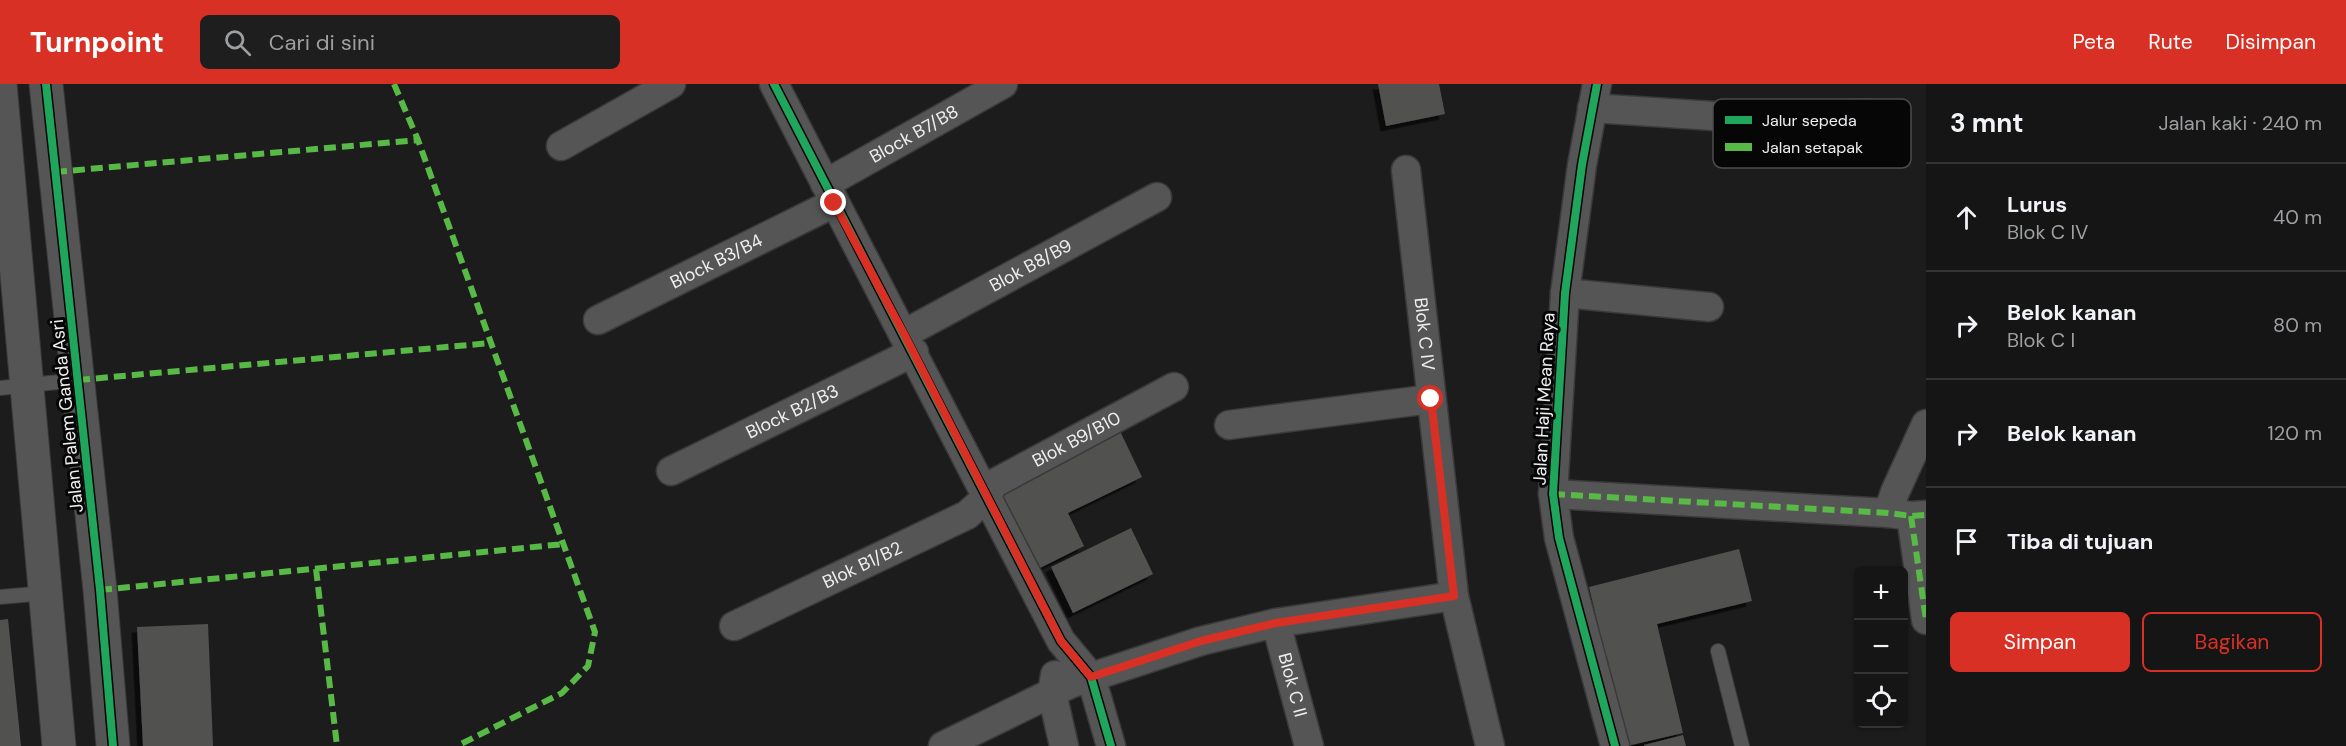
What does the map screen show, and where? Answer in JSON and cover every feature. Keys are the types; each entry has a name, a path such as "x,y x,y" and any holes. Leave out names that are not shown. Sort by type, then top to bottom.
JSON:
{"street":[{"name":"Jalan Palem Ganda Asri","path":"0,84 13,387 45,592 58,746"},
{"name":"Jalan Palem Ganda Asri","path":"46,84 100,590 113,746"},
{"path":"561,146 671,84"},
{"path":"774,84 1061,641 1091,677 1111,746"},
{"name":"Block B7/B8","path":"830,193 1003,84"},
{"path":"1594,96 1713,115"},
{"name":"Jalan Haji Mean Raya","path":"1594,96 1565,292 1553,494 1559,538 1615,746"},
{"name":"Blok C IV","path":"1406,170 1454,596 1490,746"},
{"name":"Block B3/B4","path":"598,320 830,193"},
{"name":"Blok B8/B9","path":"909,343 1157,197"},
{"path":"1565,292 1708,307"},
{"name":"Block B2/B3","path":"671,471 909,343"},
{"name":"Blok B9/B10","path":"987,497 993,484 1174,387"},
{"path":"1229,425 1431,399"},
{"path":"1926,424 1895,492 1908,515 1926,620"},
{"path":"1553,494 1908,515"},
{"name":"Blok B1/B2","path":"734,626 967,514 987,497"},
{"path":"943,746 1070,684 1201,641 1276,623 1454,596"},
{"name":"Blok C II","path":"1276,623 1308,746"},
{"path":"1061,641 1052,693 1064,746"}],"lane":[{"path":"13,387 78,380"},
{"path":"0,597 45,592"},
{"path":"1718,651 1742,746"}],"building":[{"path":"1378,84 1439,84 1445,114 1386,126"},
{"path":"1119,429 1142,477 1068,513 1084,546 1036,570 996,488"},
{"path":"1131,528 1153,574 1073,613 1051,567"},
{"path":"1739,549 1752,601 1657,624 1683,733 1627,746 1589,587"},
{"path":"8,619 21,746 0,746 0,620"},
{"path":"208,624 213,746 143,746 137,627"},
{"path":"1683,735 1686,746 1644,746 1644,745"}],"marked path":[{"path":"394,84 418,140 595,632 588,666 562,693 457,746"},
{"path":"55,172 418,140"},
{"path":"78,380 491,343"},
{"path":"1553,494 1911,516 1926,515"},
{"path":"1911,516 1926,620"},
{"path":"100,590 564,544"},
{"path":"316,569 337,746"}],"cycle path":[{"path":"46,84 100,590 113,746"},
{"path":"774,84 1061,641 1091,677 1111,746"},
{"path":"1597,84 1582,165 1565,293 1553,494 1559,538 1615,746"}],"route":[{"path":"834,203 904,334 1061,641 1091,677 1201,641 1276,623 1454,596 1431,399"}]}
